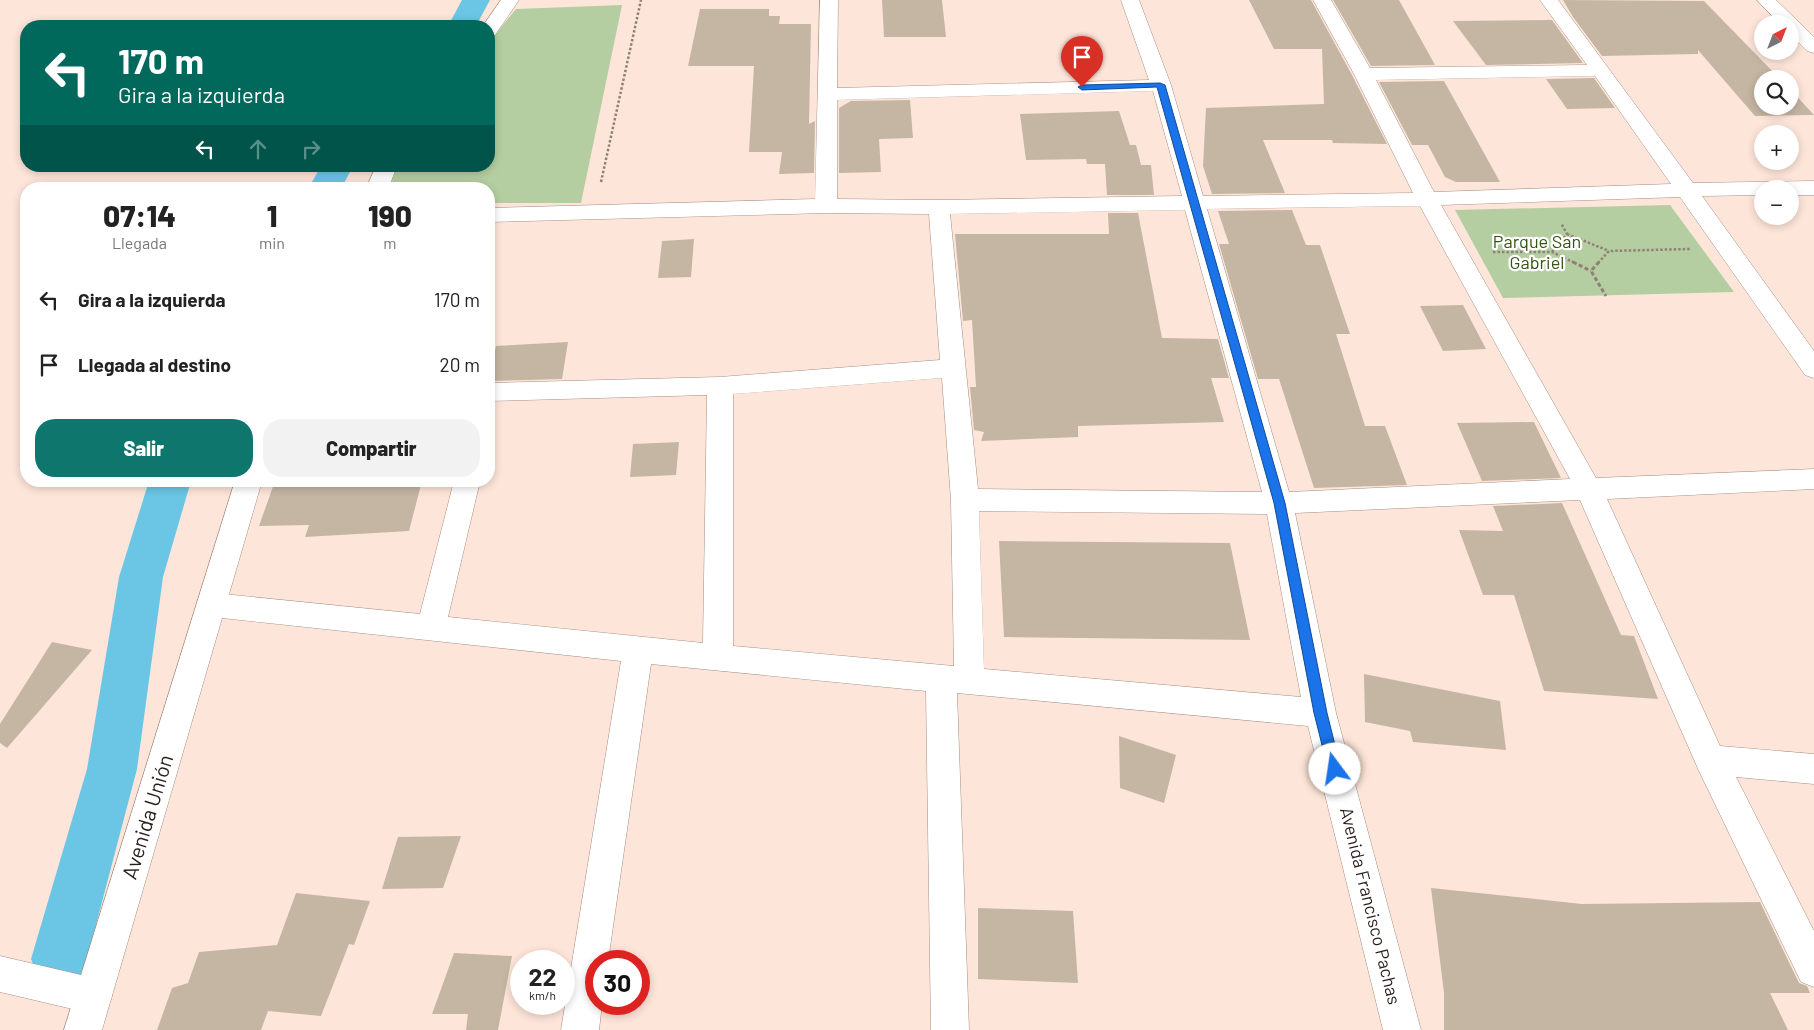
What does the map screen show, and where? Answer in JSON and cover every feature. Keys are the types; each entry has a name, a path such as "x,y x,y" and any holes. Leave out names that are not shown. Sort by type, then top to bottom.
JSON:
{"street":[{"path":"495,22 510,0"},
{"path":"826,206 828,0"},
{"name":"Avenida Francisco Pachas","path":"1130,0 1160,85 1280,503 1320,713 1402,1030"},
{"path":"1322,0 1364,74 1427,199 1589,490 1710,760 1814,969"},
{"path":"1549,0 1814,369"},
{"path":"1766,0 1814,47"},
{"path":"1364,74 1601,70"},
{"path":"827,94 1160,85"},
{"path":"495,215 826,206 939,207 1195,204 1814,188"},
{"path":"939,207 965,500 955,679 950,1030"},
{"path":"495,394 720,386 954,368"},
{"path":"718,658 720,386"},
{"path":"965,500 1280,503 1814,479"},
{"name":"Avenida Unión","path":"83,1030 247,487"},
{"path":"431,628 466,487"},
{"path":"212,604 718,658 1320,713"},
{"path":"580,1030 638,650"},
{"path":"1710,760 1814,769"},
{"path":"0,974 94,996"}],"path":[{"path":"594,212 641,0"},
{"path":"1559,221 1567,234 1609,251 1693,249"},
{"path":"1552,252 1567,234"},
{"path":"1591,271 1609,251"},
{"path":"1487,252 1552,252 1591,271 1606,296"}],"green space":[{"path":"622,5 581,203 495,203 495,182 391,182 394,172 495,172 495,35 516,9"},
{"name":"Parque San Gabriel","path":"1670,205 1734,292 1503,298 1455,210"}],"building":[{"path":"882,0 942,0 946,37 884,37"},
{"path":"1249,0 1311,0 1387,144 1333,143 1332,140 1263,140 1285,193 1212,194 1203,166 1206,108 1324,104 1322,49 1274,49"},
{"path":"1333,0 1399,0 1435,65 1371,66"},
{"path":"1563,0 1704,1 1754,52 1754,60 1761,60 1771,70 1754,70 1754,115 1698,50 1698,54 1602,56 1573,17"},
{"path":"700,9 769,9 769,16 780,16 779,24 811,24 809,124 815,121 814,173 779,174 782,152 749,152 754,66 688,66"},
{"path":"1552,20 1583,63 1486,65 1453,21"},
{"path":"1594,78 1615,108 1567,109 1546,79"},
{"path":"1444,81 1500,182 1456,182 1445,177 1428,145 1412,145 1379,82"},
{"path":"1799,99 1814,115 1755,116 1799,115"},
{"path":"910,100 913,138 879,139 881,172 839,173 839,108 851,101"},
{"path":"1119,111 1130,145 1136,145 1141,165 1151,165 1154,195 1107,195 1105,164 1087,164 1086,159 1026,160 1020,114"},
{"path":"1292,210 1306,245 1320,245 1350,334 1336,334 1365,426 1385,426 1407,485 1314,488 1279,379 1258,379 1219,244 1229,244 1218,211"},
{"path":"1108,213 1138,213 1162,338 1218,339 1229,378 1211,378 1224,422 1078,426 1078,437 981,441 984,432 974,430 970,387 976,387 972,320 963,321 955,234 1109,234"},
{"path":"694,239 691,277 658,278 662,241"},
{"path":"1463,305 1486,349 1443,351 1420,306"},
{"path":"568,342 562,379 495,381 496,346"},
{"path":"1534,422 1561,478 1482,481 1457,423"},
{"path":"679,442 676,475 630,477 633,444"},
{"path":"273,487 420,487 409,531 305,537 309,525 259,526"},
{"path":"1562,503 1621,635 1634,636 1658,699 1544,691 1514,595 1483,595 1459,530 1503,531 1493,506"},
{"path":"999,541 1230,543 1250,640 1004,637"},
{"path":"52,642 92,650 7,748 0,743 0,724"},
{"path":"1364,674 1500,701 1506,750 1413,742 1410,731 1365,722"},
{"path":"1119,736 1176,755 1164,803 1120,788"},
{"path":"461,836 443,888 382,889 398,837"},
{"path":"1431,888 1582,904 1760,902 1799,983 1807,986 1810,993 1770,993 1788,1030 1444,1030 1444,993"},
{"path":"296,893 370,901 354,945 349,944 321,1016 268,1011 261,1030 157,1030 172,988 188,983 199,952 277,945"},
{"path":"978,908 1073,911 1078,983 978,979"},
{"path":"454,953 510,956 510,967 498,1030 466,1030 468,1014 432,1014"}],"waterway":[{"path":"465,20 476,0"},
{"path":"328,182 334,172"},
{"path":"59,959 112,769 141,577 168,487"}],"route":[{"path":"1082,87 1160,85 1280,503 1320,713 1335,769"}]}
